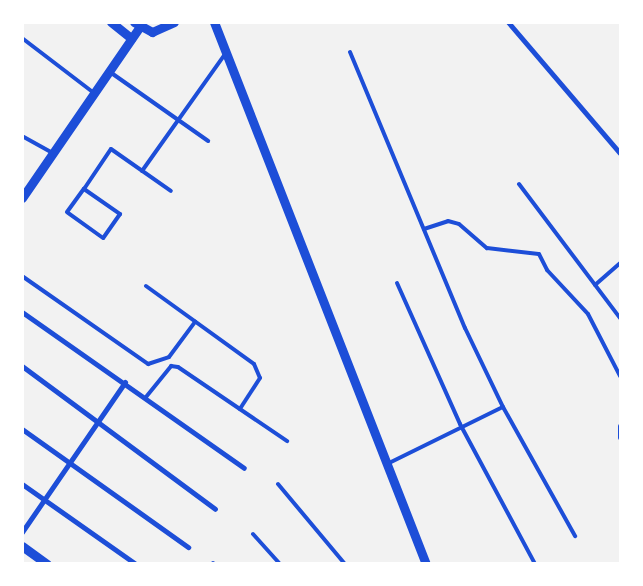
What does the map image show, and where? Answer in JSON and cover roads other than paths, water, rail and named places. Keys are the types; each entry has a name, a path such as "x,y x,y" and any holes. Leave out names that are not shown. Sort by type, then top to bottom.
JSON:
{"street":[{"path":"111,22 131,38"},
{"path":"22,198 131,38 137,25 162,31 174,22"},
{"path":"214,22 426,564"},
{"path":"508,22 620,153"},
{"path":"22,312 125,382 244,468"},
{"path":"22,366 215,508"},
{"path":"22,532 125,382"},
{"path":"22,429 188,547"},
{"path":"22,484 136,564"},
{"path":"22,546 47,564"}],"lane":[{"path":"22,38 94,93"},
{"path":"142,171 226,52"},
{"path":"350,52 424,229 503,407 575,536"},
{"path":"109,71 208,141"},
{"path":"22,136 53,154"},
{"path":"84,188 120,214 103,238 67,212 111,149 171,191"},
{"path":"519,184 620,318"},
{"path":"424,229 448,221 459,224 487,248 539,254 548,270 588,314 620,376"},
{"path":"595,285 620,263"},
{"path":"22,276 148,364 169,357 196,322"},
{"path":"397,283 462,427 535,564"},
{"path":"146,286 260,372 256,386 240,409"},
{"path":"146,397 171,366 178,367 287,441"},
{"path":"387,464 503,407"},
{"path":"620,426 620,438"},
{"path":"278,484 345,564"},
{"path":"253,534 280,564"}]}
